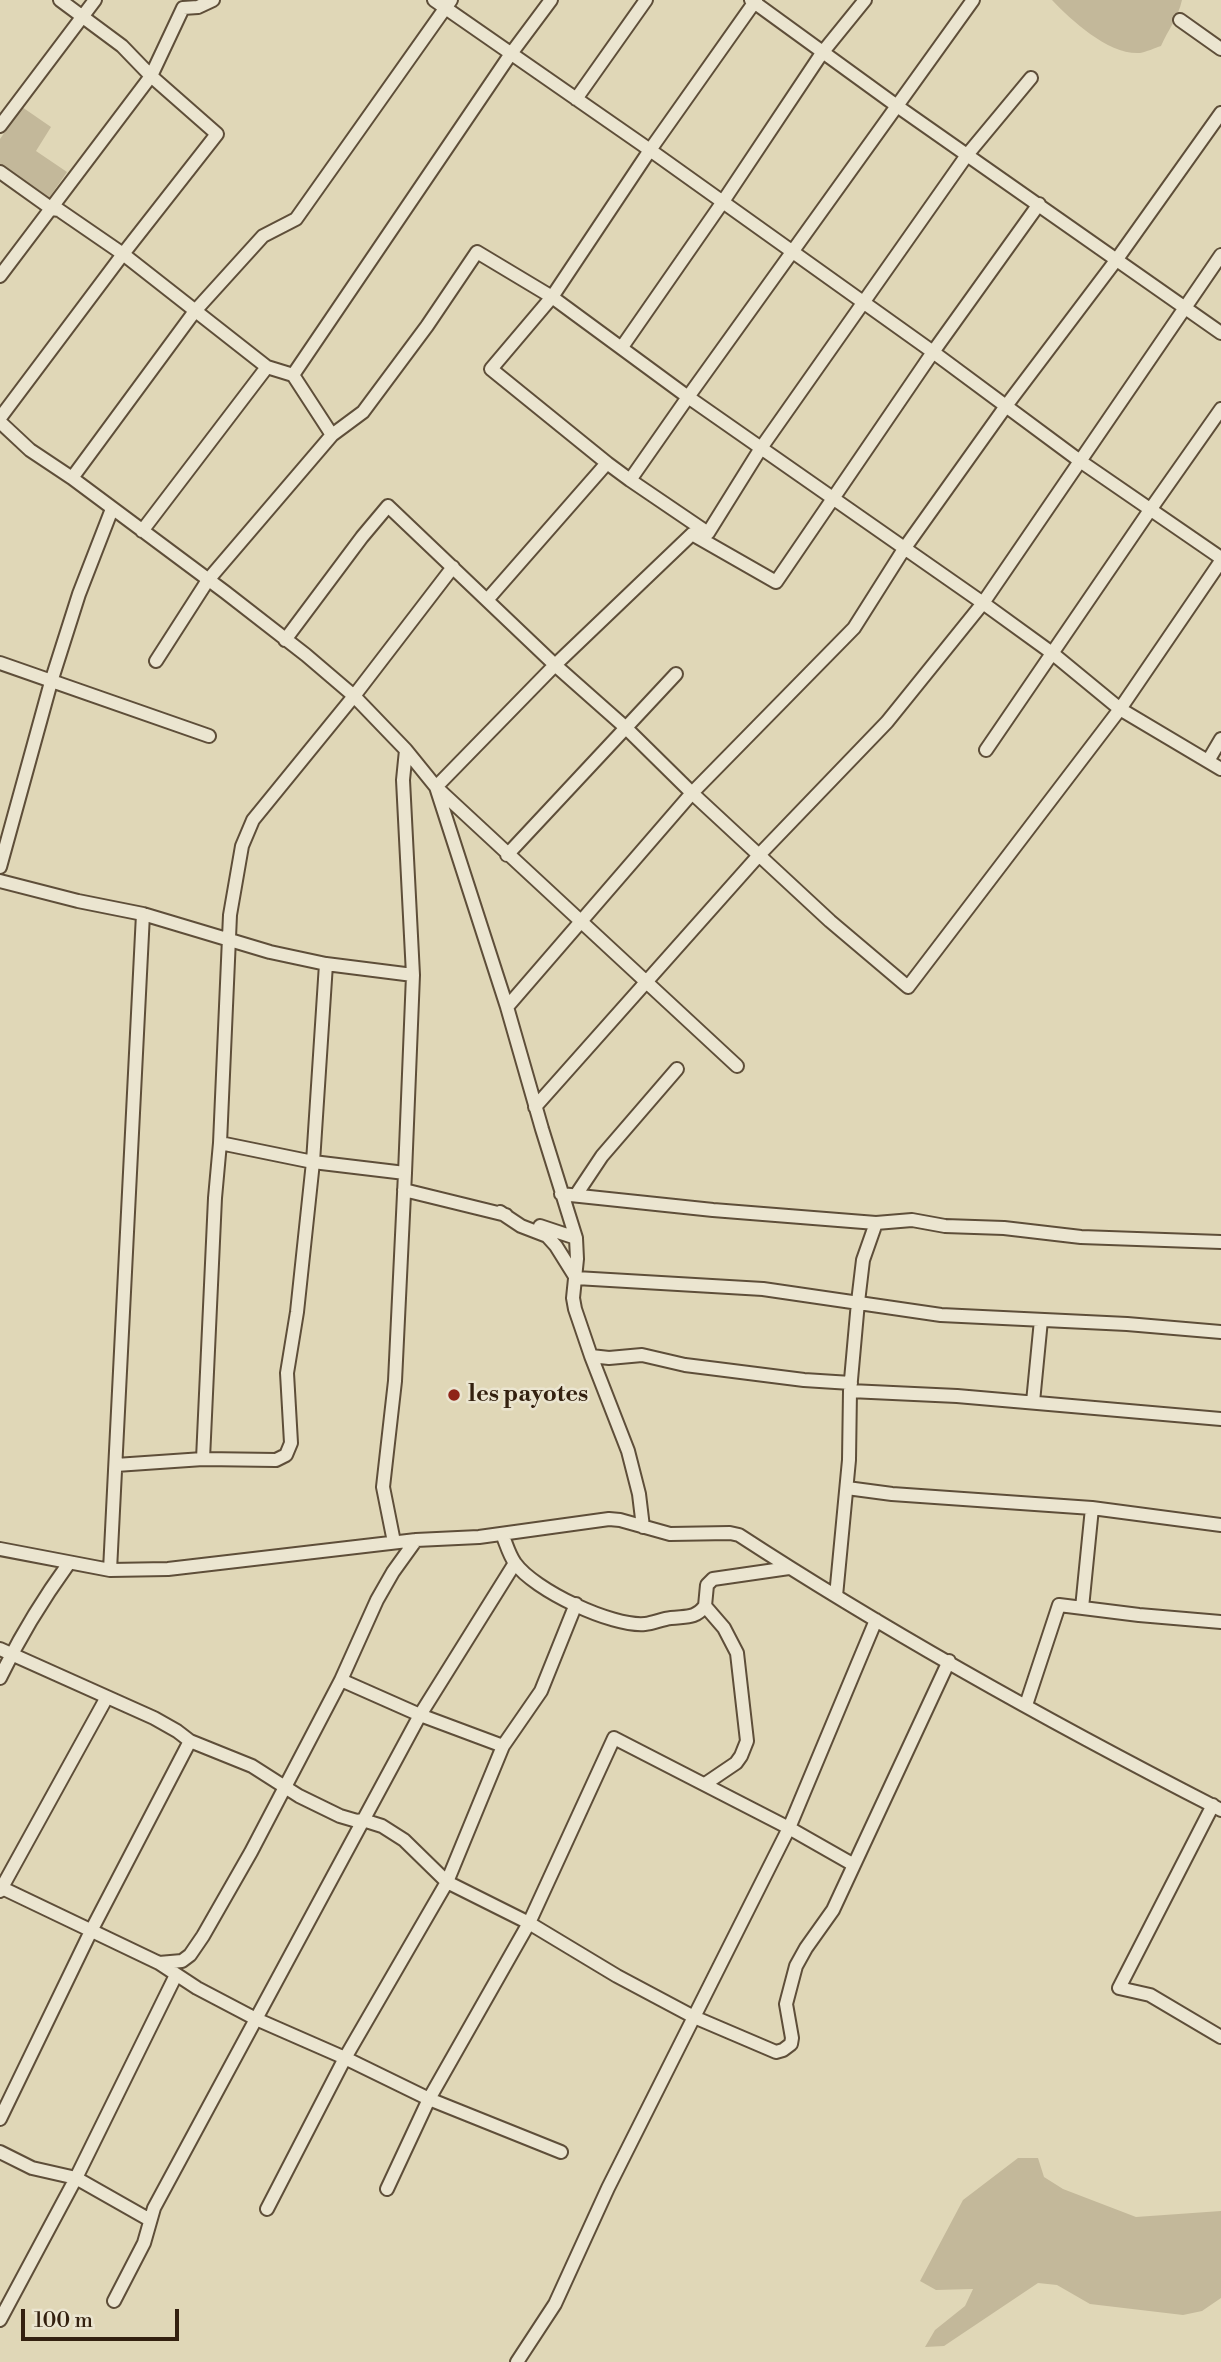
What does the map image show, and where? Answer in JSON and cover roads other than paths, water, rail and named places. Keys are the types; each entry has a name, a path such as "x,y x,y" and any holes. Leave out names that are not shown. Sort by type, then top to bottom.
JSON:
{"street":[{"path":"60,0 122,46 151,76 217,134 123,254 0,420 30,450 72,478 208,580 354,696 406,750 436,787 737,1066"},
{"path":"0,126 95,0"},
{"path":"0,276 151,76 183,8 198,7 213,0"},
{"path":"285,640 388,506 830,921 908,987 1120,709 1221,559 1080,461 933,352 650,150 510,55 448,4 434,0"},
{"path":"293,375 510,55 551,0"},
{"path":"576,99 646,0"},
{"path":"622,346 822,53 865,0"},
{"path":"630,480 973,0"},
{"path":"708,533 607,463 491,369 552,297 754,1 822,53 1117,259 1184,309 1221,332"},
{"path":"72,478 195,311 263,236 296,219 448,4"},
{"path":"1180,20 1221,49"},
{"path":"708,533 761,448 967,155 1031,78"},
{"path":"507,1007 692,793 854,628 904,549 1221,113"},
{"path":"0,172 123,254 267,367 293,375 332,435"},
{"path":"692,534 776,583 933,352 1039,205"},
{"path":"156,661 208,580 332,435 363,412 428,326 477,252 552,297 622,346 688,397 1052,653 1120,709 1221,769"},
{"path":"535,1107 760,854 887,722 983,603 1221,255"},
{"path":"142,531 267,367"},
{"path":"986,750 1221,409"},
{"path":"487,600 607,463"},
{"path":"0,867 51,682 79,594 112,509"},
{"path":"436,787 555,665 692,534 708,533"},
{"path":"203,1459 230,915 242,846 253,820 354,696 453,567"},
{"path":"0,663 209,736"},
{"path":"507,855 676,674"},
{"path":"1208,761 1221,739"},
{"path":"394,1542 383,1487 396,1381 413,975 403,780 406,750"},
{"path":"436,787 507,1007 576,1238 578,1248 573,1298 591,1356 628,1451 639,1494 643,1527"},
{"path":"0,881 144,914 229,941 326,964 413,975"},
{"path":"110,1570 144,914"},
{"path":"116,1465 203,1459 276,1460 286,1455 291,1443 287,1374 297,1312 313,1163 326,964"},
{"path":"576,1195 602,1156 677,1069"},
{"path":"220,1143 313,1163 405,1173"},
{"path":"404,1190 500,1212 576,1238"},
{"path":"561,1194 876,1223 912,1220 945,1226 1004,1228 1081,1237 1221,1242"},
{"path":"500,1212 521,1226 547,1236 576,1278"},
{"path":"836,1597 847,1488 850,1387 858,1302 863,1260 876,1223"},
{"path":"576,1278 763,1289 941,1315 1127,1324 1221,1332"},
{"path":"1033,1402 1041,1320"},
{"path":"591,1356 609,1358 642,1355 725,1370 850,1387 1221,1419"},
{"path":"847,1488 892,1494 1092,1508 1221,1525"},
{"path":"1082,1608 1092,1508"},
{"path":"0,1549 110,1570 168,1569 416,1539 502,1534 610,1519 670,1534 739,1535 876,1620 1026,1705 1217,1807 1119,1988 1150,1995 1221,2037"},
{"path":"502,1534 515,1563 536,1582 611,1619 644,1624 693,1617 705,1606 708,1586 713,1579 789,1568"},
{"path":"159,1963 182,1961 194,1949 251,1852 341,1680 377,1600 416,1539"},
{"path":"0,1678 6,1652 69,1563"},
{"path":"114,2301 144,2243 154,2208 420,1715 515,1563"},
{"path":"267,2209 345,2058 447,1882 503,1745 541,1691 576,1604"},
{"path":"1026,1705 1059,1605 1221,1622"},
{"path":"705,1606 724,1628 737,1653 747,1741 736,1763 705,1784"},
{"path":"517,2362 555,2304 608,2188 789,1828 876,1620"},
{"path":"6,1652 153,1718 190,1741 252,1766 340,1816 382,1826 404,1840 447,1882 529,1923 617,1976 694,2017 776,2052 788,2047 792,2038 786,2004 796,1966 833,1910 949,1661"},
{"path":"341,1680 420,1715 503,1745"},
{"path":"107,1697 1,1889 159,1963 256,2019 429,2099 561,2152"},
{"path":"387,2189 429,2099 529,1923 614,1738 789,1828 854,1865"},
{"path":"0,2119 91,1931 190,1741"},
{"path":"0,2320 76,2178 176,1975"},
{"path":"0,2152 32,2168 76,2178 150,2220"}],"place":[{"name":"les payotes","path":"454,1395"}]}
